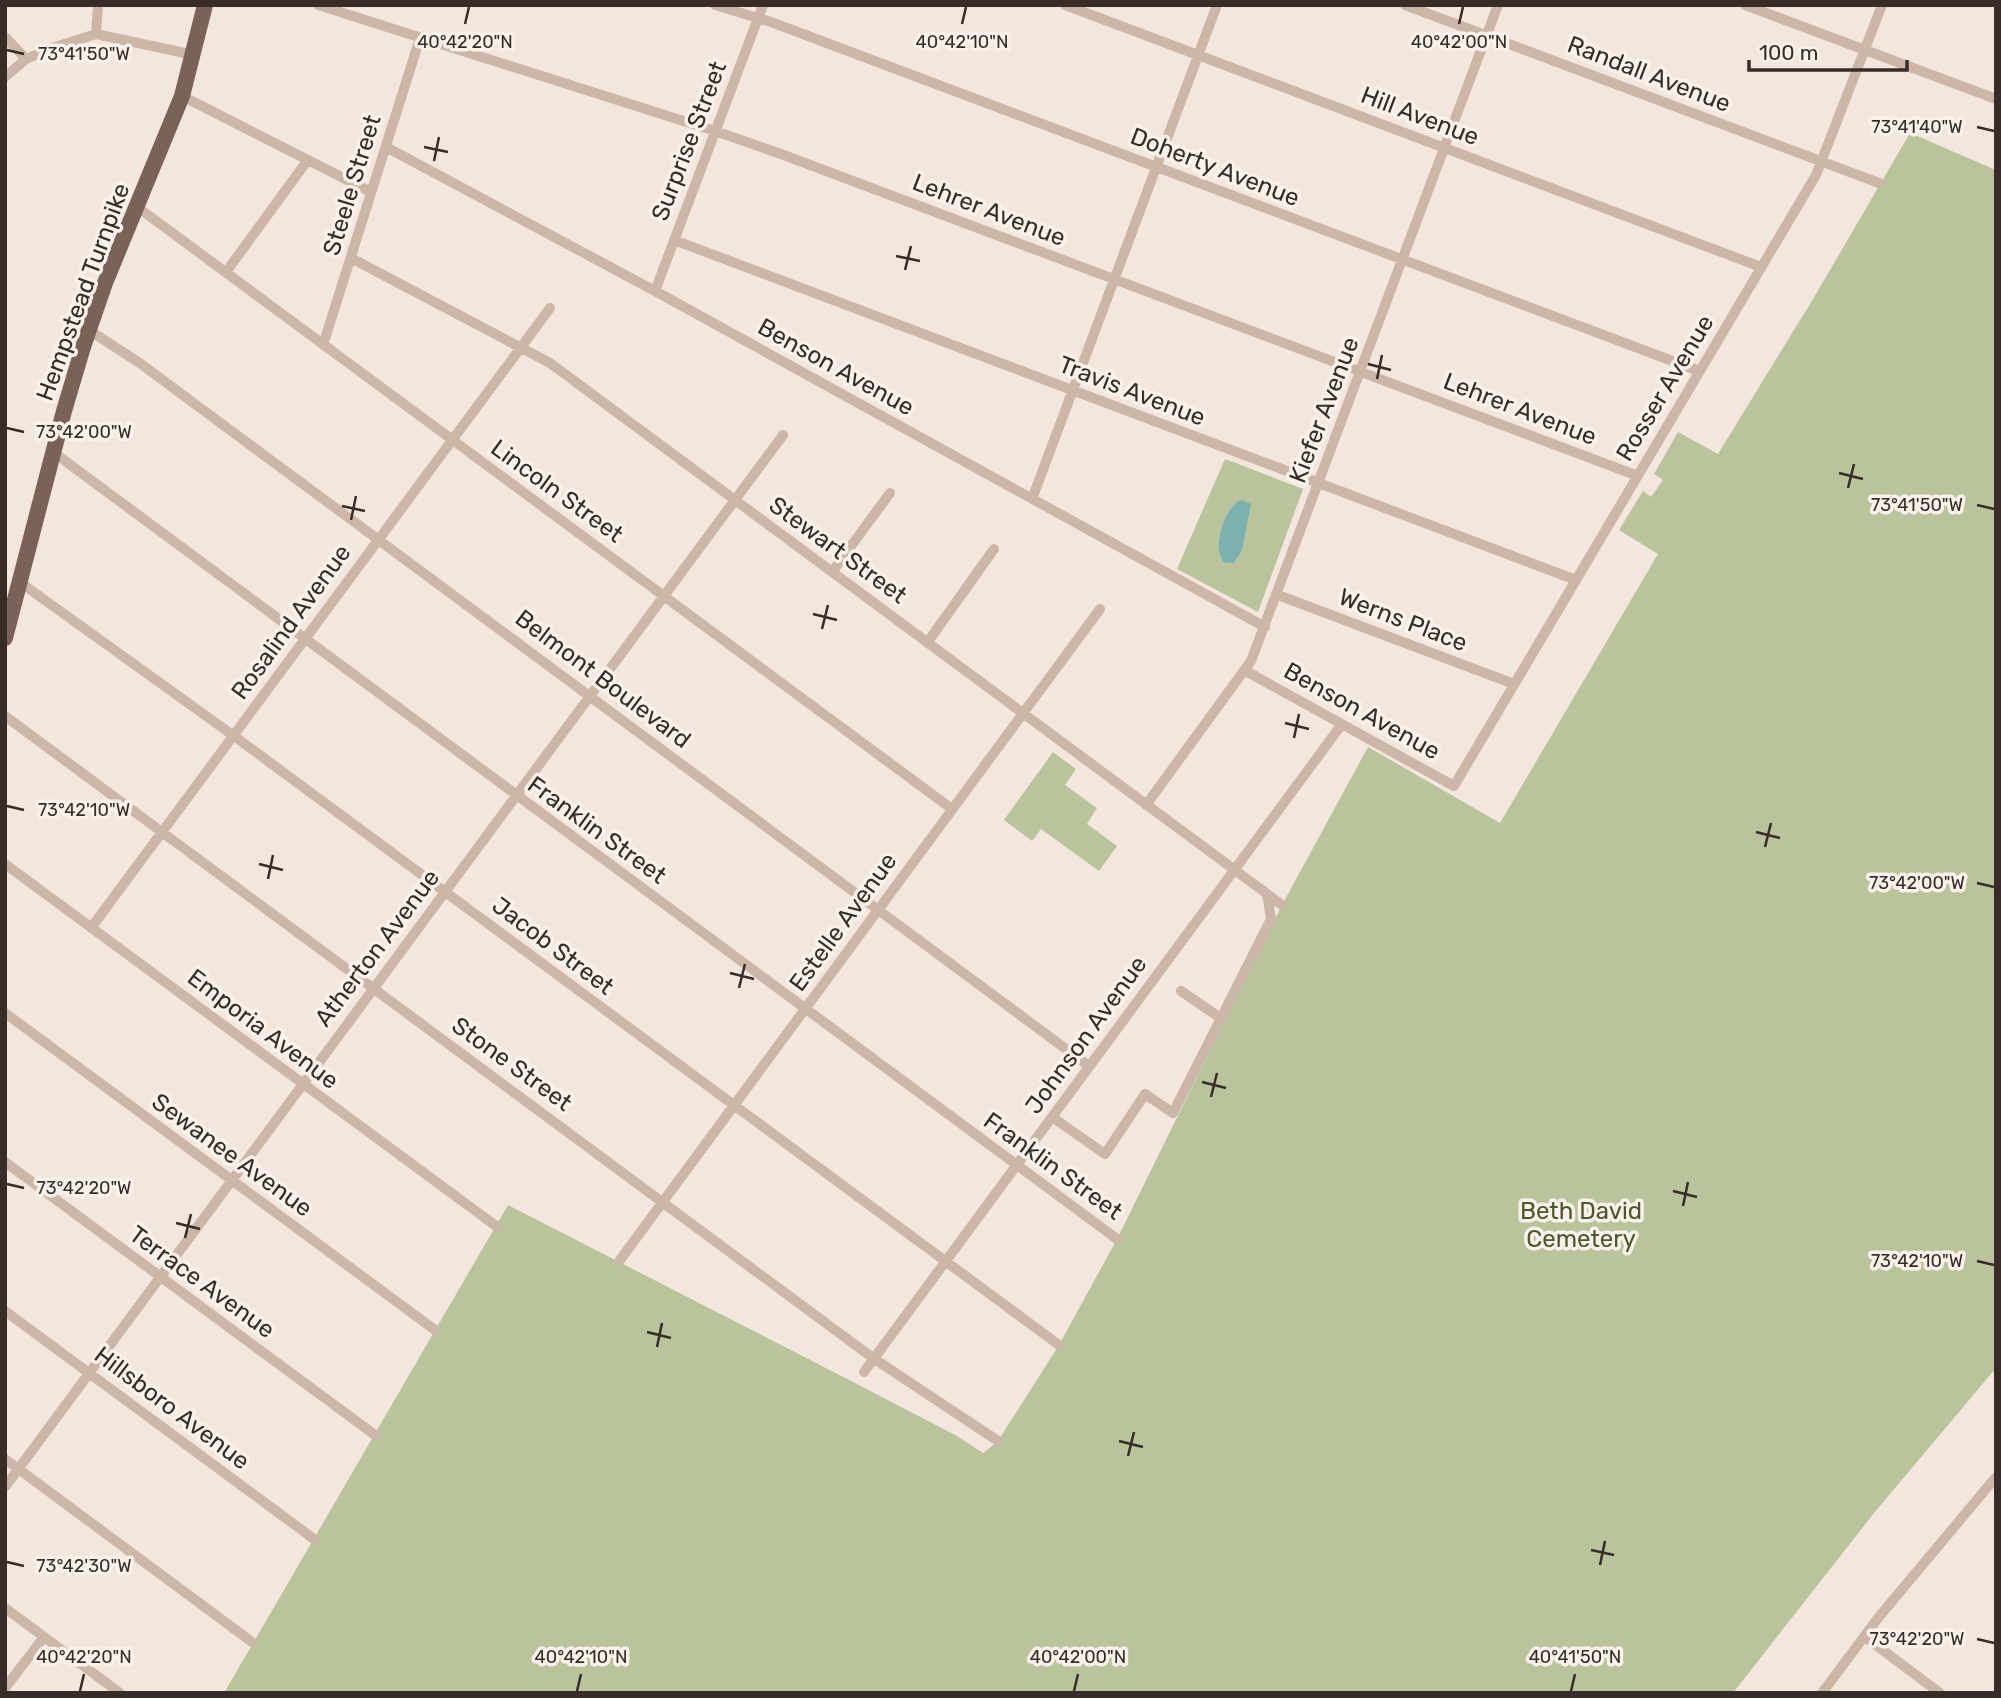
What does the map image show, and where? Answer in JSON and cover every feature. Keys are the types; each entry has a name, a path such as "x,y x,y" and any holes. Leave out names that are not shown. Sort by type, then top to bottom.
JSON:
{"main road":[{"name":"Hempstead Turnpike","path":"5,638 52,452 89,330 136,206 182,96 205,5"}],"street":[{"path":"96,34 98,5"},
{"name":"Lehrer Avenue","path":"318,5 715,131 1637,476"},
{"name":"Doherty Avenue","path":"715,5 1157,167 1699,371"},
{"name":"Surprise Street","path":"654,291 763,5"},
{"name":"Hill Avenue","path":"1065,5 1761,267"},
{"path":"1031,499 1217,5"},
{"name":"Randall Avenue","path":"1405,5 1879,183"},
{"name":"Kiefer Avenue","path":"1146,805 1251,661 1498,5"},
{"path":"1745,5 1996,99"},
{"name":"Rosser Avenue","path":"1458,780 1822,162 1881,5"},
{"path":"5,77 26,59 96,34 194,55"},
{"path":"5,37 26,59"},
{"name":"Steele Street","path":"323,345 420,38"},
{"path":"182,96 371,192"},
{"name":"Benson Avenue","path":"386,147 1265,627"},
{"path":"226,272 307,161"},
{"name":"Lincoln Street","path":"136,206 952,809"},
{"name":"Travis Avenue","path":"674,240 1576,580"},
{"name":"Stewart Street","path":"351,258 550,363 1282,905"},
{"name":"Rosalind Avenue","path":"91,928 550,308"},
{"name":"Belmont Boulevard","path":"89,330 141,364 1089,1066"},
{"name":"Atherton Avenue","path":"5,1487 783,435"},
{"name":"Franklin Street","path":"52,452 1117,1239"},
{"path":"832,572 890,494"},
{"path":"927,643 994,549"},
{"name":"Jacob Street","path":"21,583 233,736 1059,1345"},
{"name":"Werns Place","path":"1278,595 1514,684"},
{"name":"Estelle Avenue","path":"620,1260 1100,609"},
{"name":"Benson Avenue","path":"1244,670 1454,786 1458,780"},
{"name":"Stone Street","path":"5,716 873,1358 998,1441"},
{"name":"Johnson Avenue","path":"864,1371 1342,724"},
{"name":"Emporia Avenue","path":"5,864 496,1226"},
{"path":"1052,1117 1105,1154 1144,1094 1173,1113 1271,919 1267,894"},
{"path":"1181,991 1222,1019"},
{"name":"Sewanee Avenue","path":"5,1013 435,1330"},
{"name":"Terrace Avenue","path":"5,1162 375,1434"},
{"name":"Hillsboro Avenue","path":"5,1311 314,1539"},
{"path":"5,1460 252,1642"},
{"path":"1822,1693 1865,1636 1996,1477"},
{"path":"5,1608 120,1693"},
{"path":"1865,1636 1940,1693"},
{"path":"5,1688 44,1637"}],"green space":[{"name":"Beth David Cemetery","path":"1910,133 1996,170 1996,1368 1874,1513 1733,1693 224,1693 508,1205 957,1436 983,1453 998,1441 1059,1345 1117,1239 1282,905 1368,747 1500,823 1658,554 1619,530 1643,491 1651,497 1663,480 1654,474 1678,432 1718,454"},
{"path":"1225,459 1303,489 1258,612 1177,569"},
{"path":"1053,752 1076,769 1065,785 1097,808 1087,824 1117,846 1099,871 1041,829 1032,841 1004,820"}],"water":[{"path":"1242,500 1251,504 1242,550 1234,563 1223,562 1219,551 1221,529 1232,507"}]}
